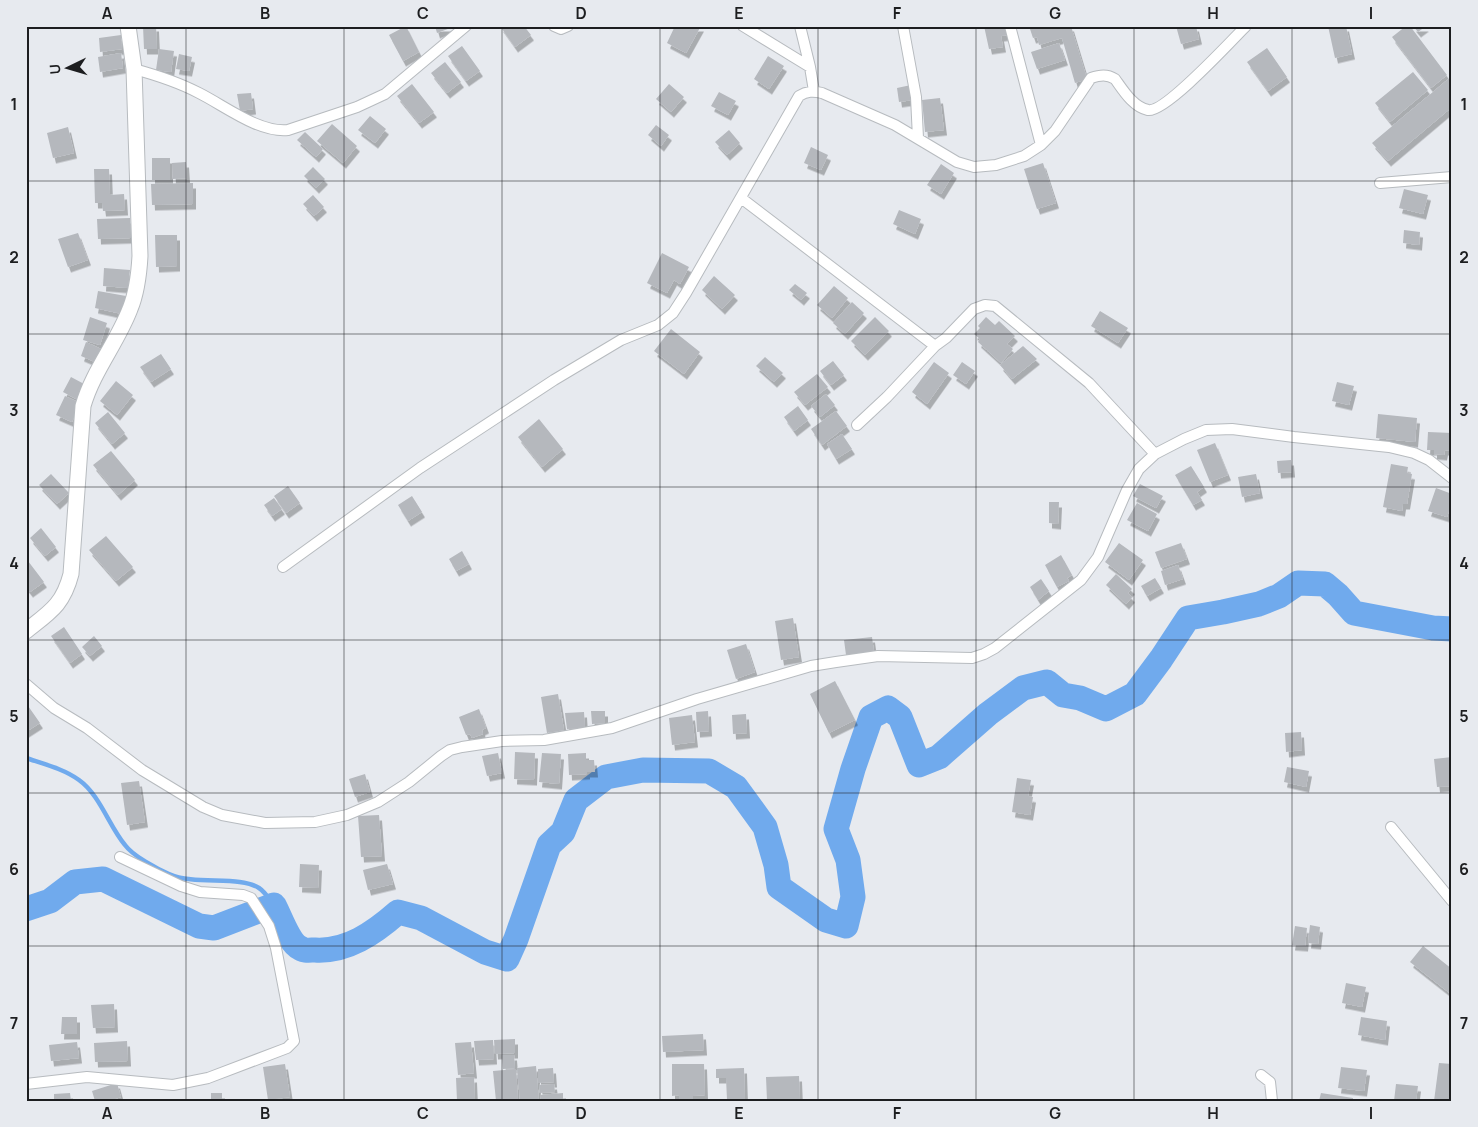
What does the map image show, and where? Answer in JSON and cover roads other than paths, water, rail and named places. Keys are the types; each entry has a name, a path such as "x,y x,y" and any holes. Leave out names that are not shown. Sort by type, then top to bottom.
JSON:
{"street":[{"path":"26,631 55,607 67,590 71,574 84,406 91,382 130,310 139,276 134,69 128,26"},
{"path":"134,69 170,80 200,94 238,116 276,130 288,130 358,107 385,94 466,26"},
{"path":"554,26 561,29 568,26"},
{"path":"743,26 810,66"},
{"path":"800,26 814,91"},
{"path":"903,26 916,97 918,138"},
{"path":"1010,26 1041,145"},
{"path":"283,566 420,468 554,380 621,340 658,325 668,318 686,293 800,96 805,92 814,91 895,125 957,162 974,167 996,165 1024,156 1041,145 1055,131 1091,78 1110,76 1115,79 1139,107 1153,110 1168,101 1193,79 1246,26"},
{"path":"1380,183 1452,177"},
{"path":"741,198 935,346"},
{"path":"857,426 974,309 984,305 995,306 1089,383 1156,454"},
{"path":"26,684 54,708 87,728 142,770 203,807 222,815 265,823 315,822 347,815 378,802 409,782 450,750 502,741 544,740 612,728 698,699 811,666 878,656 972,658 984,654 1014,634 1065,594 1094,565 1127,490 1139,469 1156,454 1206,430 1232,429 1389,447 1414,453 1429,460 1452,478"},
{"path":"1391,826 1452,901"},
{"path":"26,1084 87,1077 163,1085 191,1082 208,1078 287,1048 294,1041 276,948 269,926 251,898 243,894 200,892 181,886 120,857"},
{"path":"1262,1075 1270,1082 1272,1101"}],"waterway":[{"path":"26,909 50,901 75,882 103,879 199,926 214,928 274,905 292,941 305,950 327,950 360,940 398,912 421,918 485,952 507,959 516,939 549,845 563,832 576,800 606,777 643,770 709,771 736,787 765,827 776,865 779,887 826,920 846,926 853,897 848,860 836,829 853,769 871,717 888,708 900,717 919,765 939,757 988,714 1023,688 1047,682 1063,695 1080,698 1106,709 1135,694 1188,618 1259,604 1279,596 1298,583 1325,584 1354,613 1433,628 1452,629"},
{"path":"26,758 67,773 86,786 99,802 125,845 146,862 180,878 250,884 259,888 274,905"}]}
